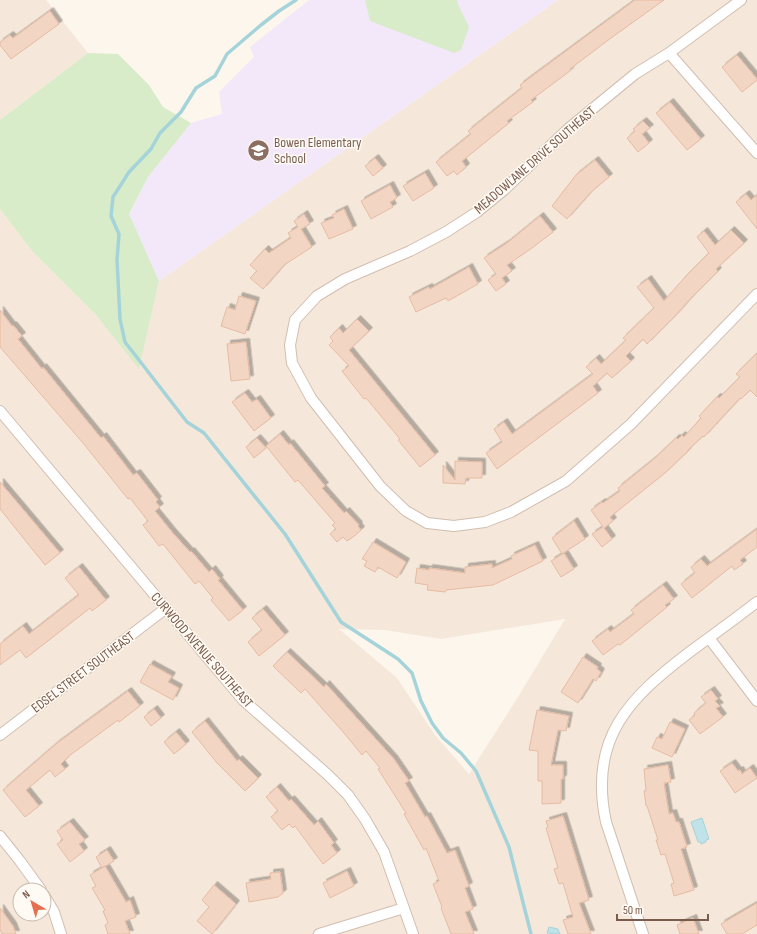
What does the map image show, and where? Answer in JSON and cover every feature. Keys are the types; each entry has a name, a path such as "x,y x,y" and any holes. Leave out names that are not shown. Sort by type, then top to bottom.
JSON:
{"street":[{"name":"MEADOWLANE DRIVE SOUTHEAST","path":"740,0 669,53 635,74 568,129 505,189 477,212 446,232 410,251 345,279 317,296 295,320 290,345 292,363 316,404 380,486 406,511 428,523 454,526 485,522 511,512 566,481 631,424 757,294"},
{"path":"669,53 757,153"},
{"name":"CURWOOD AVENUE SOUTHEAST","path":"0,411 243,700 328,775 348,795 384,852 413,934"},
{"path":"643,934 606,822 604,811 602,773 610,741 626,710 644,689 668,668 757,602"},
{"name":"EDSEL STREET SOUTHEAST","path":"0,735 165,609"},
{"path":"709,638 757,701"},
{"path":"0,836 35,882"},
{"path":"319,934 404,908"},
{"path":"52,909 61,934"}],"shaded area":[{"path":"0,0 46,0 88,53 0,120"},
{"name":"Bowen Elementary School","path":"309,0 558,0 159,281 129,215 148,177 191,123 222,114 219,92 254,57 250,47"},
{"path":"558,0 757,0 757,934 0,934 0,209 32,251 95,314 139,368 159,281","holes":["565,619 469,774 435,735 397,678 339,629 385,630 441,639"]}],"green space":[{"path":"365,0 458,0 457,2 469,27 461,50 454,53 370,21"},
{"path":"88,53 118,54 149,85 163,107 191,123 148,177 129,214 159,281 139,369 95,314 32,251 0,209 0,120"}],"water":[{"path":"702,818 709,839 701,844 701,842 698,842 691,822"},
{"path":"549,927 558,929 560,934 547,933"}],"building":[{"path":"635,0 664,0 611,38 531,100 533,102 507,121 509,123 462,161 466,167 457,175 454,171 447,176 436,162 471,134 468,131 522,88 520,85"},
{"path":"50,11 59,24 11,59 0,45 0,42 10,35 13,38"},
{"path":"737,55 757,79 742,92 722,67"},
{"path":"670,102 701,139 687,150 656,113"},
{"path":"643,121 650,128 642,134 649,143 638,152 627,138 635,131 633,129"},
{"path":"375,158 383,168 373,176 365,166"},
{"path":"595,160 609,177 591,192 567,219 552,206 576,175"},
{"path":"425,173 434,188 413,201 403,186"},
{"path":"390,185 397,198 390,202 393,207 371,219 361,201"},
{"path":"746,194 751,200 757,195 757,229 736,202"},
{"path":"344,209 353,229 329,239 321,223 334,218 332,215"},
{"path":"304,214 310,224 301,229 312,247 284,265 263,289 250,278 257,271 250,265 265,249 269,253 291,238 288,233 298,227 294,221"},
{"path":"540,216 553,232 507,265 512,271 502,278 506,284 496,291 488,280 496,274 484,258 507,243"},
{"path":"731,230 744,243 716,269 718,271 647,344 643,339 626,356 631,361 612,378 607,373 593,386 598,393 497,469 486,453 502,442 494,429 504,422 512,434 593,374 586,367 596,358 601,364 626,340 623,338 654,308 637,287 648,279 664,301 709,253 697,237 704,231 715,245"},
{"path":"469,267 478,284 448,301 446,298 416,312 409,297 429,287 430,289"},
{"path":"239,296 256,301 245,334 221,326 227,307 235,310"},
{"path":"0,310 22,336 18,339 42,369 43,367 101,438 103,436 133,475 137,473 158,500 156,502 160,507 155,511 172,532 209,572 212,569 220,579 218,580 243,610 229,621 211,600 213,598 199,581 195,584 163,544 159,546 143,525 148,521 130,498 128,499 83,443 0,347"},
{"path":"357,319 369,331 349,350 435,455 420,467 398,440 400,439 366,398 364,399 342,371 349,366 329,345 333,341 330,337 339,328 343,333"},
{"path":"246,342 250,379 231,381 227,344"},
{"path":"757,353 757,397 750,390 741,399 740,398 704,437 703,436 665,473 610,517 613,521 604,528 612,539 602,547 592,534 603,527 591,510 620,491 618,488 654,459 676,438 678,439 682,435 684,437 701,418 699,416 717,397 719,398 740,377 736,374"},
{"path":"245,393 252,402 257,399 271,418 254,431 232,402"},
{"path":"280,434 289,445 290,443 325,486 322,488 344,513 346,511 359,525 358,526 361,530 347,541 343,537 337,542 330,534 336,529 332,525 335,523 298,480 295,482 266,446"},
{"path":"257,438 266,448 254,458 246,447"},
{"path":"455,461 482,462 482,478 466,478 465,484 443,483 443,465 455,480"},
{"path":"0,482 60,553 45,565 0,509"},
{"path":"574,521 585,539 562,554 552,538"},
{"path":"757,529 757,547 740,560 743,564 734,570 732,566 692,598 681,584 695,573 691,567 701,559 707,566"},
{"path":"373,542 406,562 397,578 378,567 375,572 364,566 367,561 362,559"},
{"path":"535,545 543,561 493,585 446,590 445,592 427,590 428,585 415,583 417,568 429,570 429,568 465,573 465,567 492,564 492,568 512,559 511,556"},
{"path":"564,553 574,569 561,577 551,561"},
{"path":"79,567 106,600 92,611 90,608 26,658 20,650 0,665 0,644 23,626 29,634 79,595 65,578"},
{"path":"663,585 674,599 665,605 667,607 620,645 618,644 603,655 592,641 608,629 610,632 634,614 631,610"},
{"path":"263,609 285,635 259,656 248,642 262,630 252,618"},
{"path":"287,652 324,687 326,684 394,759 409,781 405,783 425,817 427,816 447,853 455,850 469,886 465,888 473,909 465,912 474,934 451,934 433,884 439,881 426,848 424,850 404,814 406,813 378,769 380,768 366,751 362,755 305,689 301,693 273,666"},
{"path":"583,657 598,667 597,669 601,672 596,681 593,679 578,703 561,692"},
{"path":"150,664 172,676 168,682 179,688 173,700 140,682"},
{"path":"711,690 718,699 715,701 720,706 716,708 723,717 700,734 689,720 695,715 694,713 706,703 701,697"},
{"path":"128,691 140,706 119,722 118,720 69,756 61,764 65,769 55,777 50,770 26,790 39,806 25,817 3,790 56,744"},
{"path":"154,709 161,718 151,726 144,717"},
{"path":"537,710 569,716 566,731 558,730 551,765 563,765 563,779 561,779 561,803 542,804 542,781 538,781 538,751 529,750"},
{"path":"205,721 237,761 239,759 258,778 245,791 217,763 192,732"},
{"path":"670,722 685,729 672,757 652,748 657,737 662,739"},
{"path":"176,732 186,744 174,754 164,742"},
{"path":"732,763 738,771 740,770 742,774 750,768 757,778 735,793 720,771"},
{"path":"668,765 671,782 664,783 669,814 673,813 676,822 679,822 687,847 681,849 694,890 674,896 671,884 674,883 665,854 661,855 656,840 658,840 646,806 644,791 646,791 644,769"},
{"path":"277,787 289,801 291,799 314,825 318,821 334,843 331,845 337,853 323,864 295,826 293,828 289,824 282,830 271,817 278,811 266,797"},
{"path":"563,816 589,900 579,903 591,934 568,934 563,920 573,917 563,883 559,884 554,869 558,868 546,828 548,827 546,821"},
{"path":"70,822 85,840 79,844 84,851 70,862 57,844 63,840 57,831"},
{"path":"107,850 114,861 102,868 96,857"},
{"path":"105,866 126,902 130,900 136,917 125,921 130,934 108,934 105,925 108,923 103,911 105,910 92,888 96,886 90,875"},
{"path":"347,871 354,886 330,898 323,883"},
{"path":"280,872 283,893 278,897 249,902 246,883 271,879 270,873"},
{"path":"214,885 236,904 212,934 197,921 209,907 202,900"},
{"path":"757,903 757,925 742,934 727,934 721,924"},
{"path":"0,908 13,926 16,934 2,934 0,929"},
{"path":"693,918 699,934 680,934 677,925"}],"waterway":[{"path":"296,0 261,25 227,54 215,76 196,88 181,112 160,133 151,149 129,172 113,197 111,216 119,234 117,260 120,319 125,342 187,422 204,433 285,534 341,622 398,659 412,673 421,701 432,723 443,738 461,753 476,771 509,847 531,934"}],"place":[{"name":"Bowen Elementary School","path":"258,150"}]}
